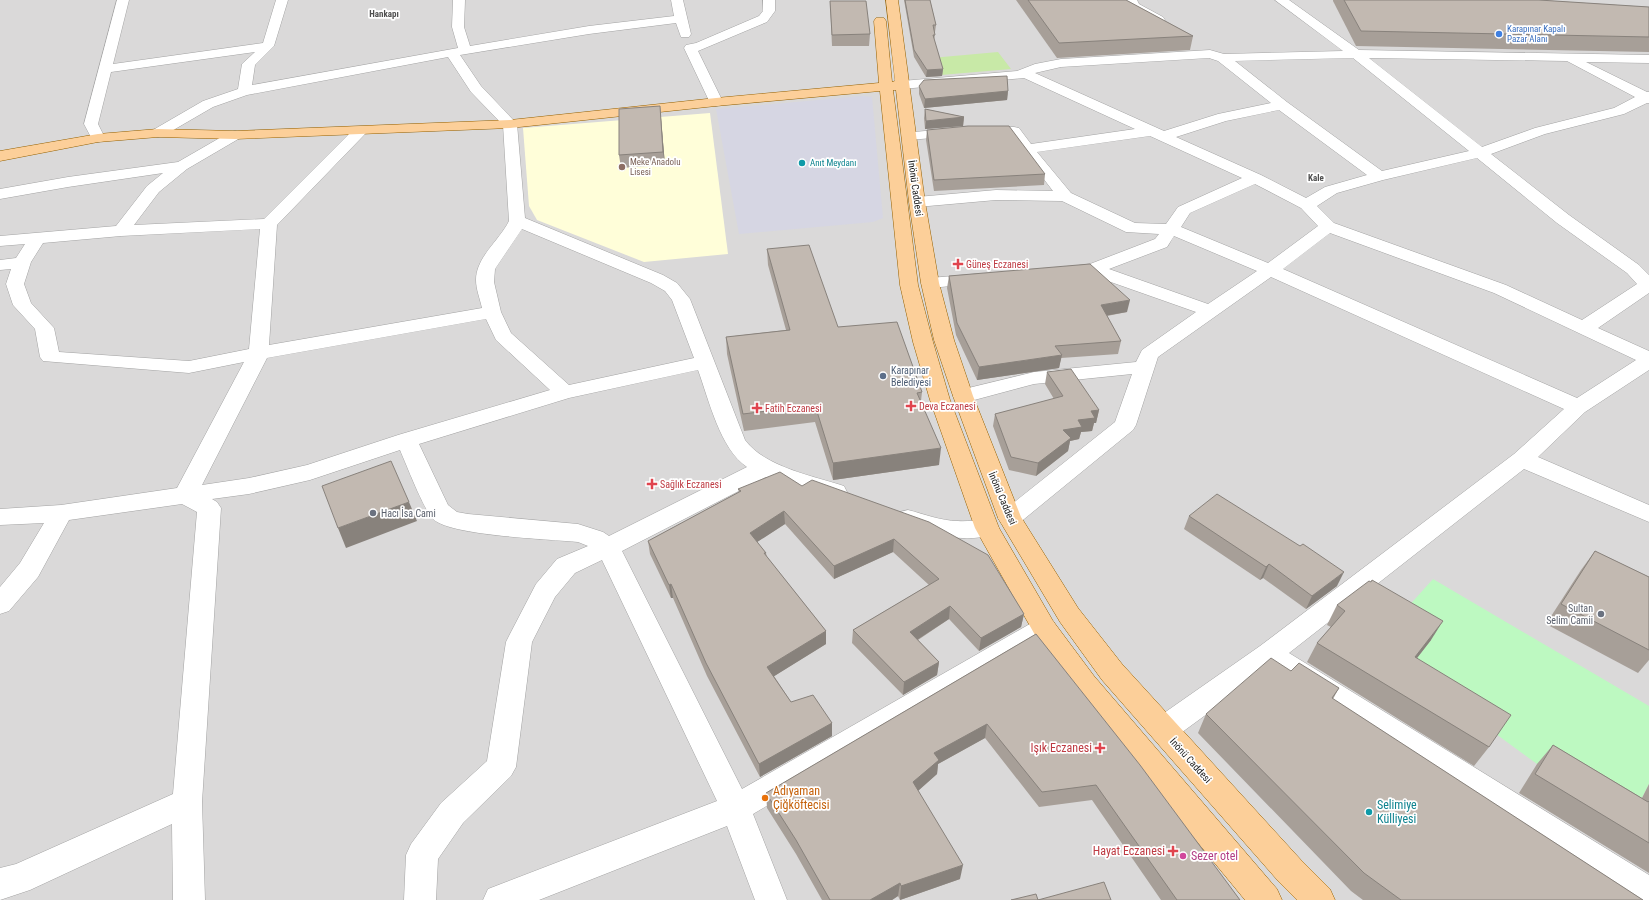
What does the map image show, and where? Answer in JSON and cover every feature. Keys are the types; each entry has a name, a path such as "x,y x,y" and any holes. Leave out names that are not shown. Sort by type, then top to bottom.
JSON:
{"main road":[{"name":"İnönü Caddesi","path":"878,0 894,85 909,136 917,202 930,283 944,340 963,396 1010,518 1069,615 1112,672 1290,871 1319,900"},
{"name":"İnönü Caddesi","path":"892,0 894,85 909,284 923,342 940,400 987,528 1044,628 1084,684 1266,900"},
{"path":"0,156 98,138 158,133 235,135 510,124 894,85"},
{"path":"987,528 1010,518"}],"street":[{"path":"98,138 91,124 123,0"},
{"path":"244,91 249,64 268,46 282,0"},
{"path":"459,0 458,52 476,89 510,124 516,221 511,234 492,258 486,269 485,282 492,312 503,336 565,392"},
{"path":"677,0 690,48 716,102"},
{"path":"690,48 698,47 763,19 769,11 770,0"},
{"path":"1131,0 1135,6 1167,25"},
{"path":"1281,0 1356,54 1563,220 1633,269 1648,285 1584,328"},
{"path":"158,133 208,104 244,91 458,52 590,30 681,19"},
{"path":"1192,42 1217,56 1379,176"},
{"path":"105,69 268,46"},
{"path":"894,85 1026,74 1040,67 1061,63 1217,56 1356,54 1649,59"},
{"path":"1567,57 1648,98"},
{"path":"1026,74 1255,178 1306,205 1328,227 1500,289 1649,360"},
{"path":"1306,205 1331,190 1379,176 1481,153 1540,131 1619,110 1648,98"},
{"path":"1027,149 1159,134 1223,117 1282,105"},
{"path":"185,495 259,353 269,224 360,131"},
{"path":"909,136 967,132 1014,131 1065,196"},
{"path":"121,231 153,189 182,166 235,135"},
{"path":"0,194 68,182 182,166"},
{"path":"1049,273 1092,269 1161,243 1184,210 1255,178"},
{"path":"917,202 996,195 1065,196 1132,228 1171,229 1270,270 1578,407"},
{"path":"516,221 657,279 672,287 681,299 735,441 741,450 750,459 767,468 854,498"},
{"path":"0,240 121,231 269,224"},
{"path":"1010,518 1125,424 1149,354 1270,270 1328,227"},
{"path":"37,238 22,262 15,284 22,305 44,328 50,357 189,367 259,353 492,312"},
{"path":"0,265 22,262"},
{"path":"1092,269 1210,311"},
{"path":"930,283 994,278"},
{"path":"1164,729 1269,654 1522,459 1578,407 1649,360"},
{"path":"0,517 61,513 249,486 310,472 406,440 565,392 705,362"},
{"path":"963,396 1034,378 1145,367"},
{"path":"406,440 439,510 444,517 451,520 468,523 578,533 595,538 608,547 736,808 771,900"},
{"path":"1522,459 1649,514"},
{"path":"420,900 422,854 452,813 501,767 519,642 545,591 566,566 608,547 767,468"},
{"path":"185,495 209,508 188,802 189,900"},
{"path":"890,511 927,524 957,530 987,528"},
{"path":"0,604 29,570 61,513"},
{"path":"499,900 736,808 1044,628"},
{"path":"1269,654 1649,893"},
{"path":"0,884 19,879 188,802"}],"shaded area":[{"path":"0,0 1649,0 1649,900 0,900"},
{"name":"Anıt Meydanı","path":"862,96 872,97 883,218 873,222 739,234 716,109"},
{"name":"Meke Anadolu Lisesi","path":"710,113 728,254 644,262 537,220 529,206 523,128"}],"green space":[{"path":"998,52 1011,69 941,75 936,67 921,69 920,59"},
{"path":"1433,579 1649,706 1649,784 1630,821 1537,764 1496,734 1403,676 1396,620"}],"building":[{"path":"905,0 930,0 936,25 933,25 935,35 933,35 943,69 927,70 914,50"},
{"path":"1028,0 1126,0 1193,36 1059,43"},
{"path":"1344,0 1539,0 1649,7 1649,37 1361,31"},
{"path":"830,1 866,1 870,34 832,35"},
{"path":"1007,76 1008,91 925,99 919,86 924,80"},
{"path":"660,106 663,152 619,155 619,109"},
{"path":"925,109 964,117 926,121"},
{"path":"968,126 1009,126 1045,174 934,180 927,130"},
{"path":"809,245 838,327 897,322 922,392 917,393 941,448 833,463 815,405 743,414 726,337 790,330 767,249"},
{"path":"1090,264 1130,300 1101,305 1121,341 1055,346 1062,355 979,367 957,323 949,276"},
{"path":"1071,369 1099,410 1091,411 1095,418 1078,420 1082,427 1063,430 1071,438 1038,463 1011,457 995,414 1063,396 1047,372"},
{"path":"391,461 409,502 338,528 322,486"},
{"path":"780,472 802,486 812,480 929,522 988,555 1024,614 981,638 950,606 910,632 939,662 904,682 853,630 939,579 894,539 834,566 784,511 750,533 826,631 767,667 791,702 813,695 832,723 759,764 706,663 671,584 669,585 648,541 741,491 738,489"},
{"path":"1217,494 1300,546 1303,544 1344,572 1312,596 1269,564 1266,567 1189,516"},
{"path":"1595,551 1649,577 1649,650 1561,604"},
{"path":"1372,580 1443,621 1415,657 1511,715 1489,747 1317,643 1345,611 1337,605"},
{"path":"1036,634 1140,765 1240,900 1177,900 1096,785 1042,792 987,724 934,753 939,760 913,782 963,865 901,886 900,883 870,900 830,900 796,840 766,793"},
{"name":"Selimiye Külliyesi","path":"1271,658 1291,671 1299,663 1339,688 1332,698 1643,900 1401,900 1364,873 1206,714"},
{"path":"1553,745 1648,802 1649,801 1649,843 1535,774"},
{"path":"1104,882 1111,900 1038,900"},
{"path":"1036,894 1038,900 1011,900"}],"place":[{"name":"Karapınar Kapalı Pazar Alanı","path":"1499,34"},
{"name":"Anıt Meydanı","path":"802,163"},
{"name":"Meke Anadolu Lisesi","path":"622,167"},
{"name":"Güneş Eczanesi","path":"958,264"},
{"name":"Karapınar Belediyesi","path":"883,376"},
{"name":"Deva Eczanesi","path":"911,406"},
{"name":"Fatih Eczanesi","path":"757,408"},
{"name":"Sağlık Eczanesi","path":"652,484"},
{"name":"Hacı İsa Cami","path":"373,513"},
{"name":"Sultan Selim Camii","path":"1601,614"},
{"name":"Işık Eczanesi","path":"1100,748"},
{"name":"Adıyaman Çiğköftecisi","path":"765,798"},
{"name":"Selimiye Külliyesi","path":"1369,812"},
{"name":"Hayat Eczanesi","path":"1173,851"},
{"name":"Sezer otel","path":"1183,856"}],"district":[{"name":"Hankapı","path":"384,14"},
{"name":"Kale","path":"1316,178"}]}
